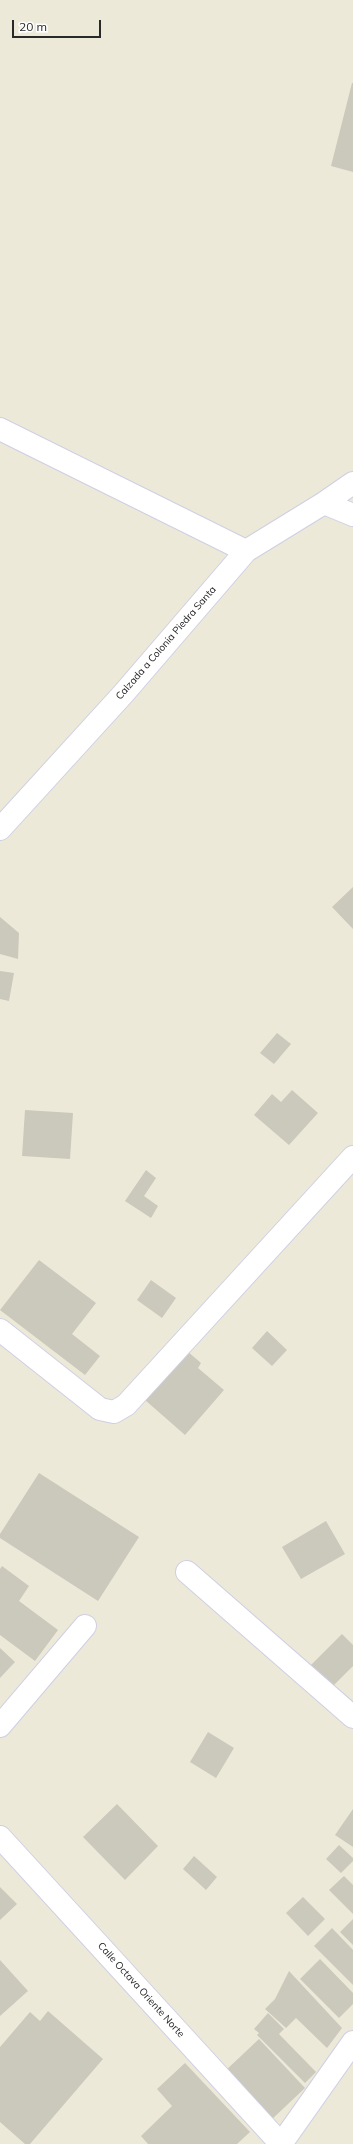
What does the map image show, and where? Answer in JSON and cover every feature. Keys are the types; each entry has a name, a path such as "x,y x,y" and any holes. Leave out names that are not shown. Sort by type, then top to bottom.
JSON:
{"street":[{"path":"0,429 246,551"},
{"name":"Calzada a Colonia Piedra Santa","path":"0,829 124,693 246,551 324,503 353,483"},
{"path":"324,503 353,515"},
{"path":"0,1330 100,1409 114,1412 126,1405 353,1157"},
{"path":"188,1572 353,1717"},
{"path":"0,1726 85,1626"},
{"name":"Calle Octava Oriente Norte","path":"0,1837 281,2144"},
{"path":"281,2144 353,2042"}],"building":[{"path":"353,83 353,172 331,166"},
{"path":"353,887 353,929 332,907"},
{"path":"0,917 19,933 18,959 0,954"},
{"path":"0,971 14,973 9,1001 0,999"},
{"path":"277,1033 291,1044 274,1064 260,1053"},
{"path":"292,1090 318,1113 289,1145 254,1115 272,1094 281,1102"},
{"path":"25,1110 73,1113 70,1159 22,1156"},
{"path":"146,1170 156,1178 144,1196 158,1206 151,1218 125,1201"},
{"path":"39,1260 96,1303 72,1334 100,1356 85,1375 0,1310"},
{"path":"151,1280 176,1298 162,1318 137,1300"},
{"path":"267,1331 287,1350 272,1366 252,1348"},
{"path":"187,1351 201,1363 198,1368 224,1390 185,1435 145,1400"},
{"path":"39,1473 139,1537 98,1601 0,1538 0,1534"},
{"path":"326,1521 345,1554 301,1579 282,1547"},
{"path":"2,1566 29,1586 19,1601 58,1630 35,1661 0,1635 0,1569"},
{"path":"342,1634 353,1645 353,1666 328,1691 307,1669"},
{"path":"0,1648 15,1662 0,1678"},
{"path":"208,1732 234,1748 216,1778 190,1762"},
{"path":"117,1804 158,1846 125,1880 83,1837"},
{"path":"353,1809 353,1847 335,1835"},
{"path":"339,1845 353,1858 353,1861 341,1873 326,1859"},
{"path":"194,1856 217,1877 206,1890 183,1869"},
{"path":"344,1876 353,1885 353,1914 329,1890"},
{"path":"0,1887 17,1904 0,1920"},
{"path":"303,1897 325,1919 308,1936 286,1913"},
{"path":"353,1919 353,1945 340,1932"},
{"path":"332,1928 353,1950 353,1985 314,1946"},
{"path":"320,1959 353,1993 353,2004 339,2018 300,1979"},
{"path":"0,1960 28,1991 0,2016"},
{"path":"289,1971 342,2028 327,2048 296,2018 286,2028 265,2009 275,1999"},
{"path":"48,2011 103,2059 30,2144 25,2144 0,2122 0,2047 30,2012 40,2021"},
{"path":"268,2013 284,2029 279,2034 316,2072 305,2083 257,2035 259,2033 254,2029"},
{"path":"259,2039 305,2088 270,2121 224,2072"},
{"path":"185,2063 250,2132 237,2144 148,2144 141,2136 172,2106 157,2089"}]}
